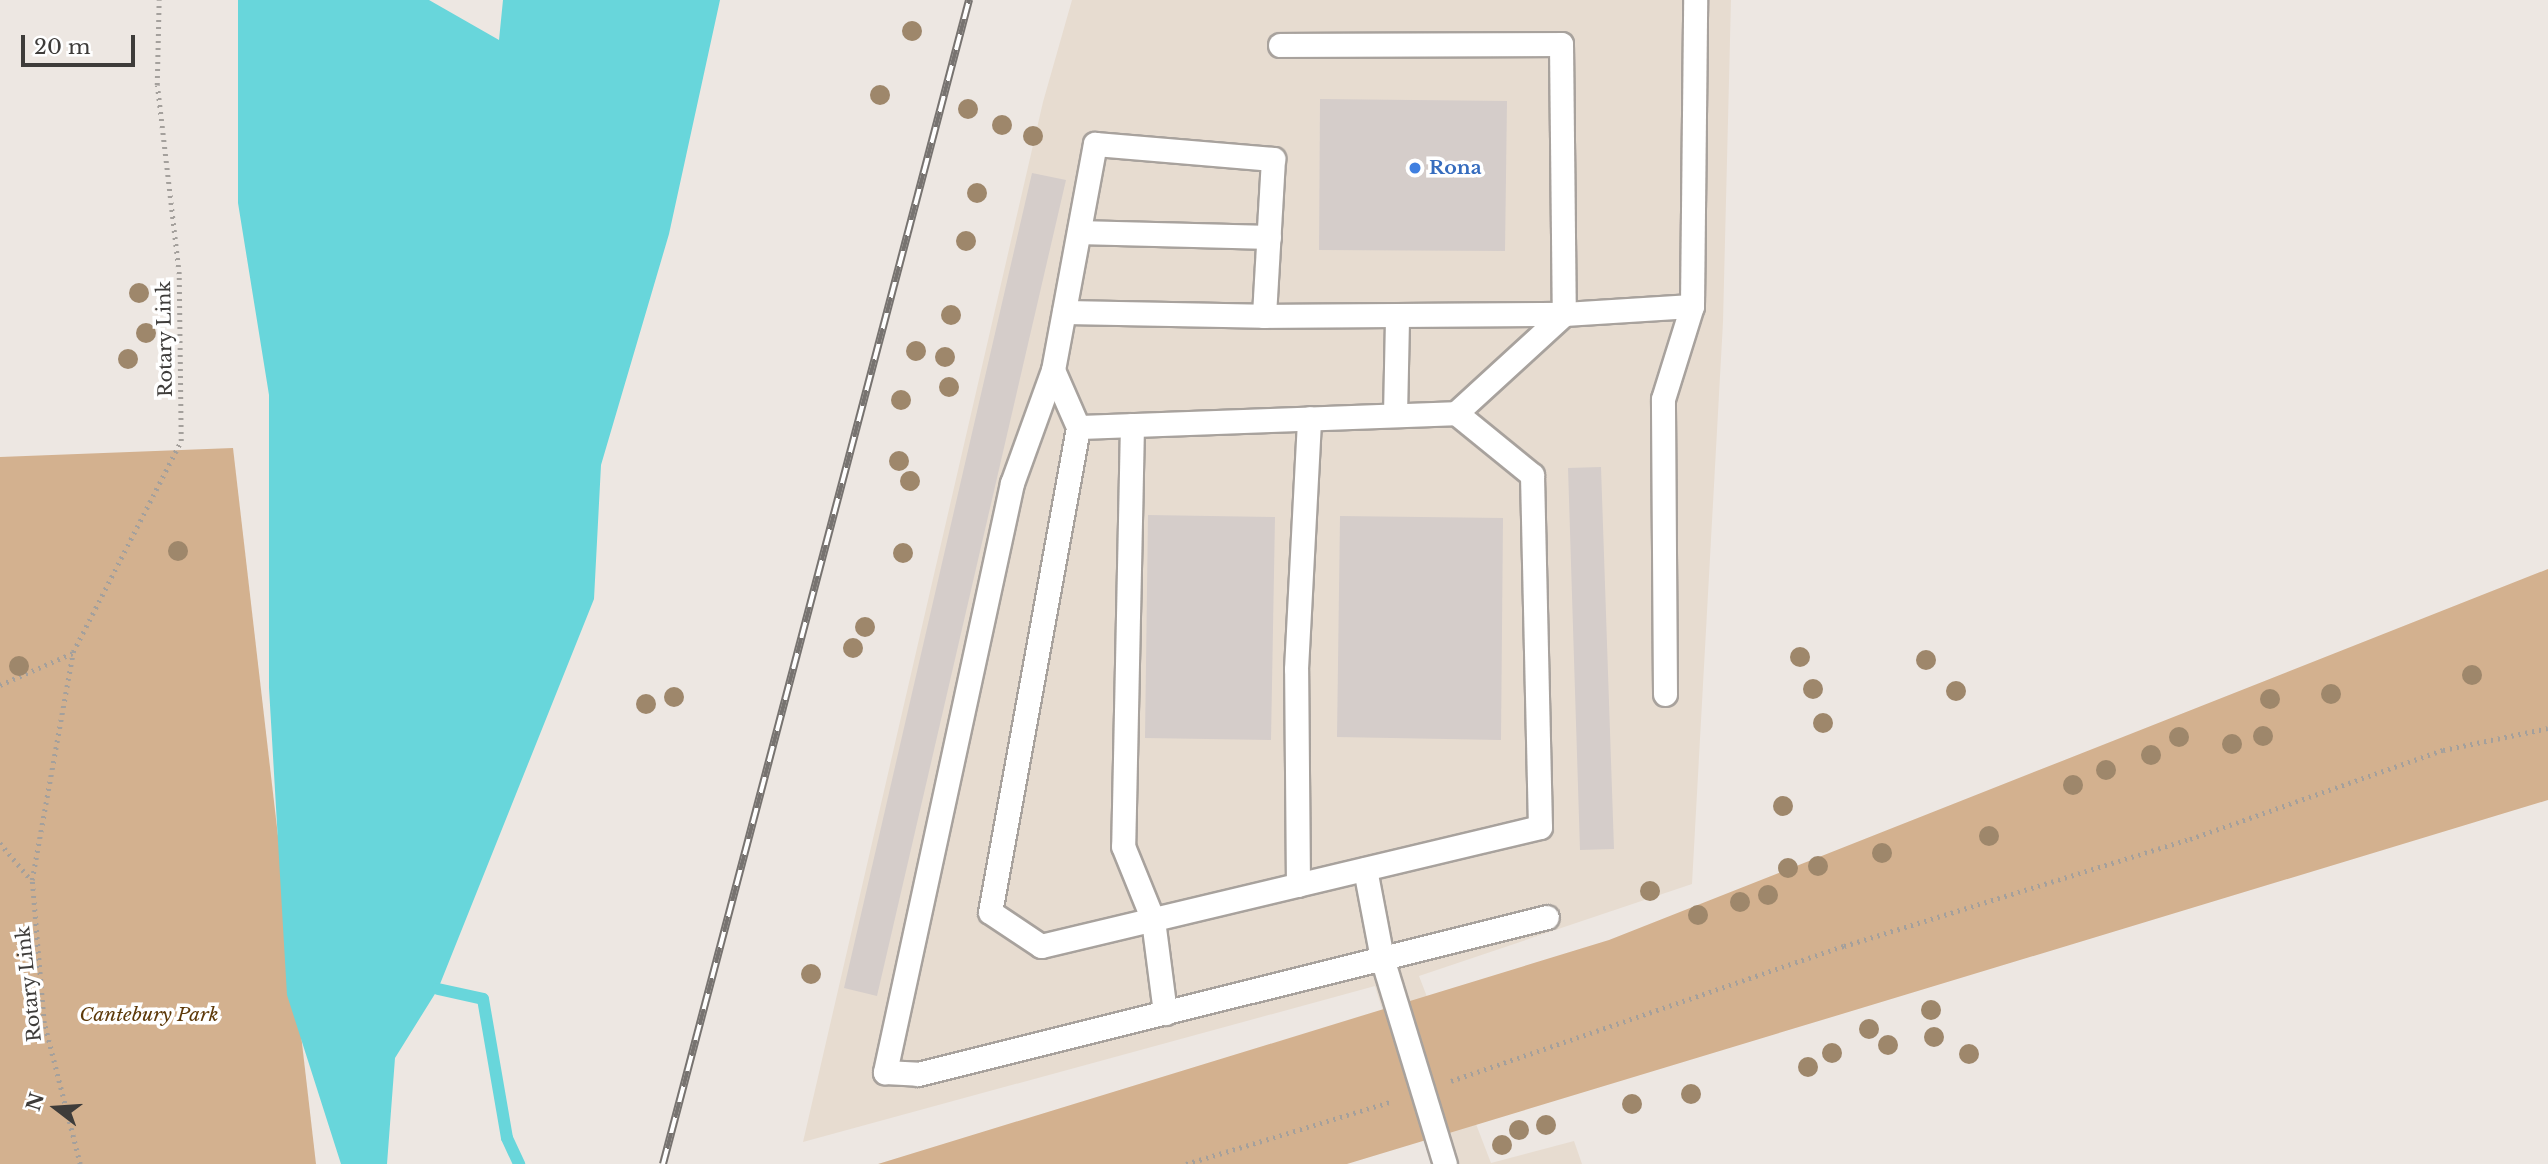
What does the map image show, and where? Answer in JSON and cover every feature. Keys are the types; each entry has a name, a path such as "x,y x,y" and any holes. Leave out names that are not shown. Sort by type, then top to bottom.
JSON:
{"lane":[{"path":"1665,694 1663,399 1692,306 1695,0"},
{"path":"1078,427 1456,413 1564,314 1561,44 1280,45"},
{"path":"1264,316 1272,159 1095,144 1053,370 1012,483 885,1072 918,1074 1547,917"},
{"path":"1079,232 1269,237"},
{"path":"1064,312 1397,318 1564,314 1692,306"},
{"path":"1395,415 1397,318"},
{"path":"1053,370 1078,427 990,912 1041,946 1540,827 1532,475 1456,413"},
{"path":"1298,885 1296,669 1309,418"},
{"path":"1132,425 1123,846 1153,920 1165,1013"},
{"path":"1365,869 1382,958 1445,1164"}],"path":[{"name":"Rotary Link","path":"80,1164 44,1023 32,880 73,652 181,441 179,274 157,85 159,0"},
{"path":"0,685 73,652"},
{"path":"1186,1164 1423,1091 1844,946 2190,839 2443,750 2548,728"},
{"path":"0,843 32,880"}],"shaded area":[{"path":"1072,0 1731,0 1723,322 1692,884 1419,976 1491,1163 1574,1141 1582,1164 1438,1164 1409,1096 1375,986 803,1142 1043,102"}],"green space":[{"name":"Cantebury Park","path":"233,448 316,1164 0,1164 0,457"},
{"path":"2548,569 2548,800 1347,1164 878,1164 1609,940"}],"water":[{"path":"238,0 429,0 499,40 503,0 720,0 669,234 601,465 594,599 438,989 395,1058 387,1164 341,1164 287,995 269,688 269,395 238,203"}],"building":[{"path":"1320,99 1507,101 1505,251 1319,250"},
{"path":"1032,173 1066,180 877,996 844,988"},
{"path":"1601,467 1614,849 1580,850 1568,468"},
{"path":"1148,515 1275,517 1271,740 1145,738"},
{"path":"1340,516 1503,518 1501,740 1337,737"}],"waterway":[{"path":"438,989 483,999 507,1138 519,1164"}],"railway":[{"path":"663,1164 969,0"}],"place":[{"name":"Rona","path":"1415,168"}]}
